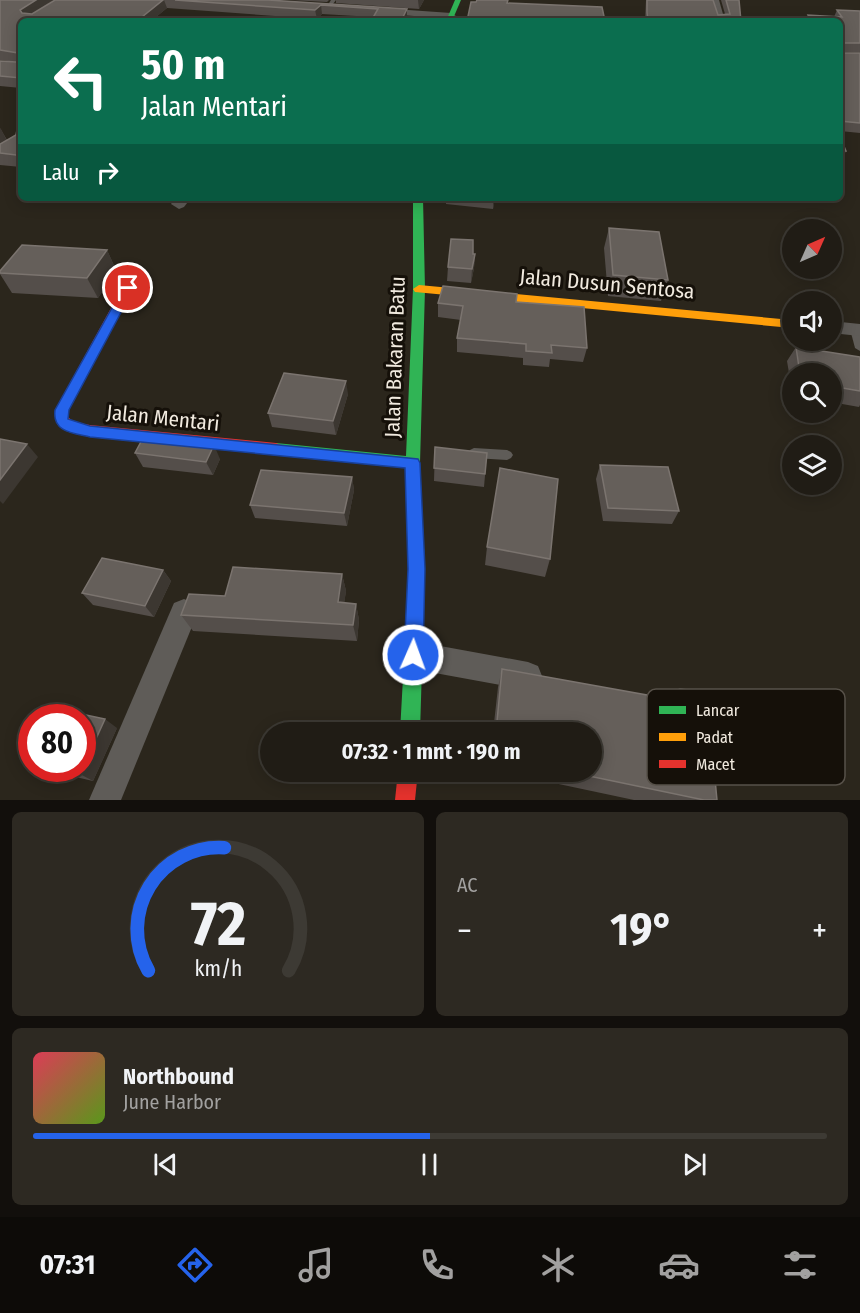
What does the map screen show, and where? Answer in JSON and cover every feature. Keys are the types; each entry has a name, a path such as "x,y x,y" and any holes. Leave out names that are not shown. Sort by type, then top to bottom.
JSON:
{"main road":[{"path":"450,18 458,0"},
{"name":"Jalan Bakaran Batu","path":"410,722 417,569 412,463 420,449 418,201"},
{"name":"Jalan Mentari","path":"128,288 62,410 61,419 66,425 90,432 412,463"},
{"name":"Jalan Dusun Sentosa","path":"419,289 782,323"},
{"path":"405,800 407,782"}],"street":[{"path":"714,0 719,18"},
{"path":"373,10 450,18"},
{"path":"842,331 858,336"},
{"path":"105,800 184,612"},
{"path":"413,655 555,681"}],"lane":[{"path":"460,452 507,455"}],"building":[{"path":"0,0 36,0 20,10 22,13 32,14 55,0 163,0 141,18 18,18 18,53 0,50"},
{"path":"175,0 268,0 407,9 402,18 373,18 378,9 321,5 315,10"},
{"path":"477,0 508,0 507,3 602,7 604,18 468,18 471,2"},
{"path":"647,0 713,0 718,15 730,14 726,0 739,0 741,18 648,18"},
{"path":"837,10 860,11 860,43 844,43 843,47 843,18 810,18 808,15 842,17"},
{"path":"843,52 860,53 860,123 843,121"},
{"path":"0,61 18,61 18,78 0,76"},
{"path":"18,130 18,153 0,153 0,144 16,135"},
{"path":"609,228 659,232 668,280 613,275"},
{"path":"451,239 473,240 473,254 475,254 472,269 448,267"},
{"path":"22,245 107,250 87,278 0,273"},
{"path":"443,286 517,294 516,302 584,307 587,348 551,345 552,353 526,351 526,344 457,338 463,306 438,303"},
{"path":"797,351 822,351 860,357 860,391 842,388 842,363 798,363"},
{"path":"284,373 346,381 333,421 268,413"},
{"path":"143,438 214,445 206,462 135,453"},
{"path":"0,439 27,444 0,480"},
{"path":"435,447 487,453 485,474 434,468"},
{"path":"600,465 668,467 679,511 608,508"},
{"path":"500,468 558,479 550,559 487,547"},
{"path":"261,470 352,477 344,513 250,505"},
{"path":"102,558 163,570 145,606 82,593"},
{"path":"233,567 342,574 338,602 356,604 353,625 181,615 189,594 225,596"},
{"path":"502,669 647,695 647,785 716,785 717,800 704,800 602,779 602,722 497,722"},
{"path":"96,717 105,719 96,739"}],"traffic: fast":[{"path":"450,18 458,0"},
{"path":"410,722 417,569 413,463 419,289 418,201"},
{"path":"276,449 413,463"}],"traffic: slow":[{"path":"419,289 782,323"}],"traffic: jam":[{"path":"128,288 62,410 61,419 70,427 90,431 276,449"},
{"path":"405,800 407,782"}],"route":[{"path":"128,288 62,410 60,415 63,422 70,427 90,432 412,463 417,569 413,655"}]}
